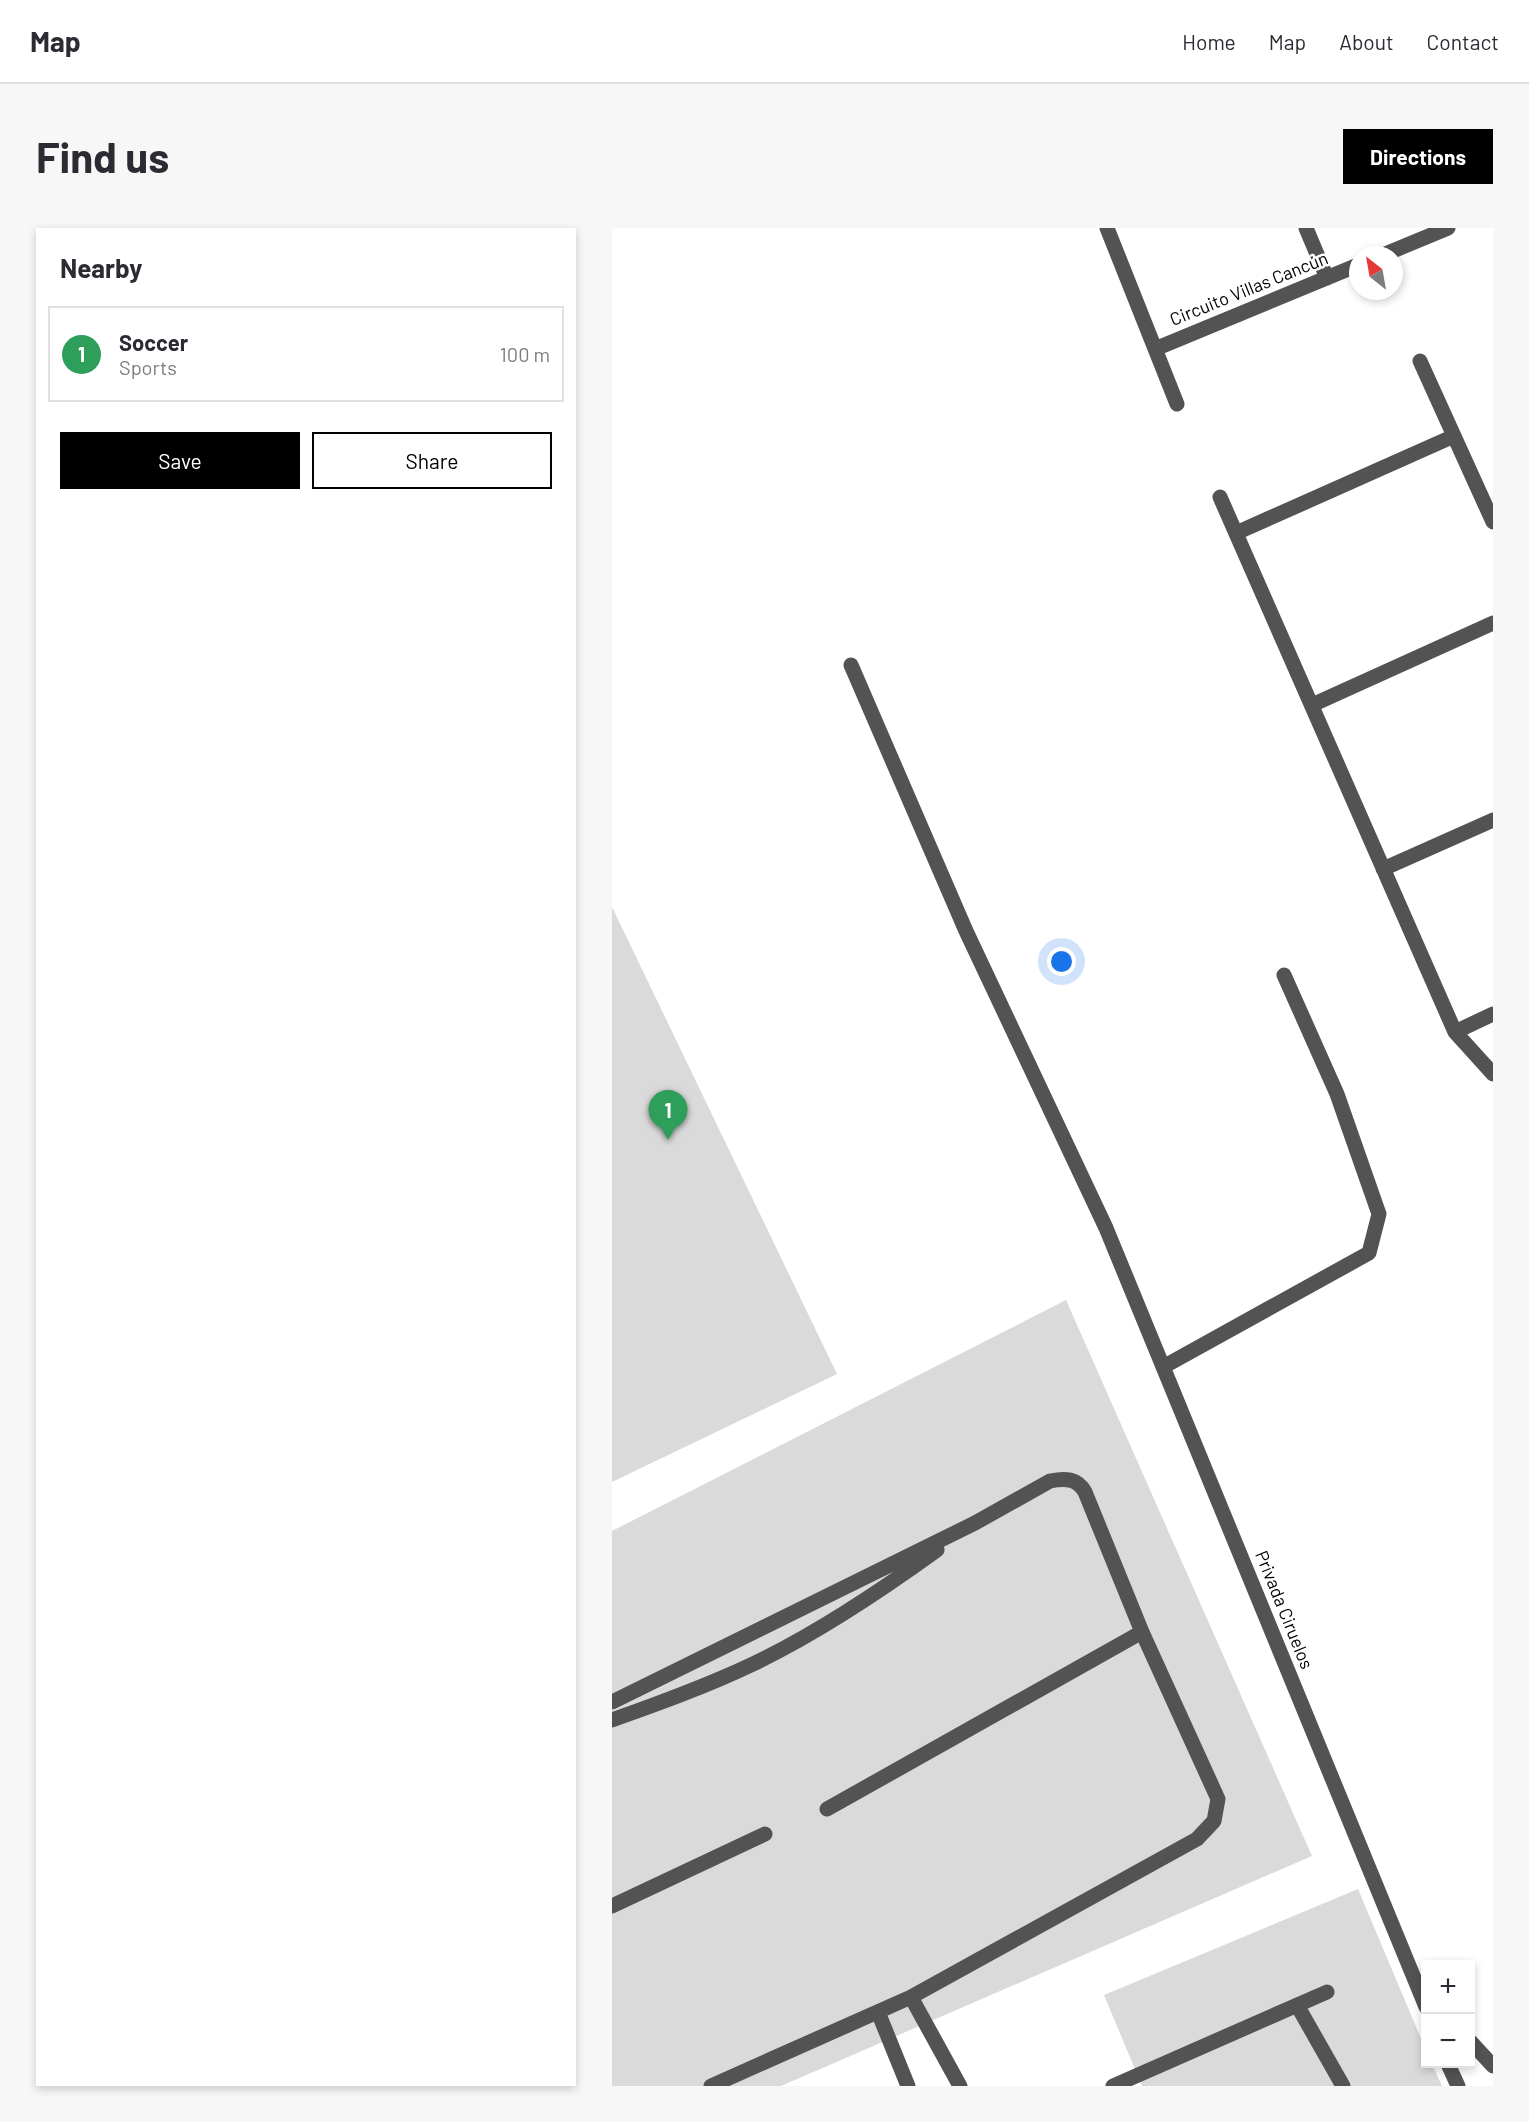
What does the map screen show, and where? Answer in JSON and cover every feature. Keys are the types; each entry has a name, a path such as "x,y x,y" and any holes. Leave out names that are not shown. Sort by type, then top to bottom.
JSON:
{"street":[{"path":"1107,228 1177,404"},
{"path":"1306,228 1328,278"},
{"path":"1403,247 1448,228"},
{"name":"Circuito Villas Cancún","path":"1155,349 1349,269"},
{"path":"1420,361 1493,522"},
{"path":"1236,533 1454,436"},
{"path":"1220,497 1455,1032 1493,1074"},
{"path":"1312,705 1493,623"},
{"name":"Privada Ciruelos","path":"851,665 966,931 1107,1228 1421,1998"},
{"path":"1383,869 1493,820"},
{"path":"1163,1367 1369,1253 1379,1214 1337,1094 1284,975"},
{"path":"1455,1032 1493,1014"},
{"path":"612,1702 975,1523 1050,1481 1064,1478 1081,1485 1142,1632 1218,1799 1214,1821 1197,1839 911,1997 711,2086"},
{"path":"612,1720 690,1693 755,1664 872,1597 975,1523"},
{"path":"827,1809 1142,1632"},
{"path":"612,1906 765,1834"},
{"path":"1414,1981 1421,1989"},
{"path":"1113,2086 1327,1992"},
{"path":"911,1997 960,2086"},
{"path":"1297,2005 1343,2086"},
{"path":"878,2012 908,2086"},
{"path":"1475,2046 1493,2066"},
{"path":"1450,2068 1458,2086"}],"shaded area":[{"path":"612,907 837,1374 612,1482"},
{"path":"1066,1300 1312,1856 781,2086 612,2086 612,1531"},
{"path":"1358,1889 1421,2039 1421,2068 1434,2068 1442,2086 1142,2086 1104,1995"}],"place":[{"name":"Soccer","path":"668,1140"}]}
